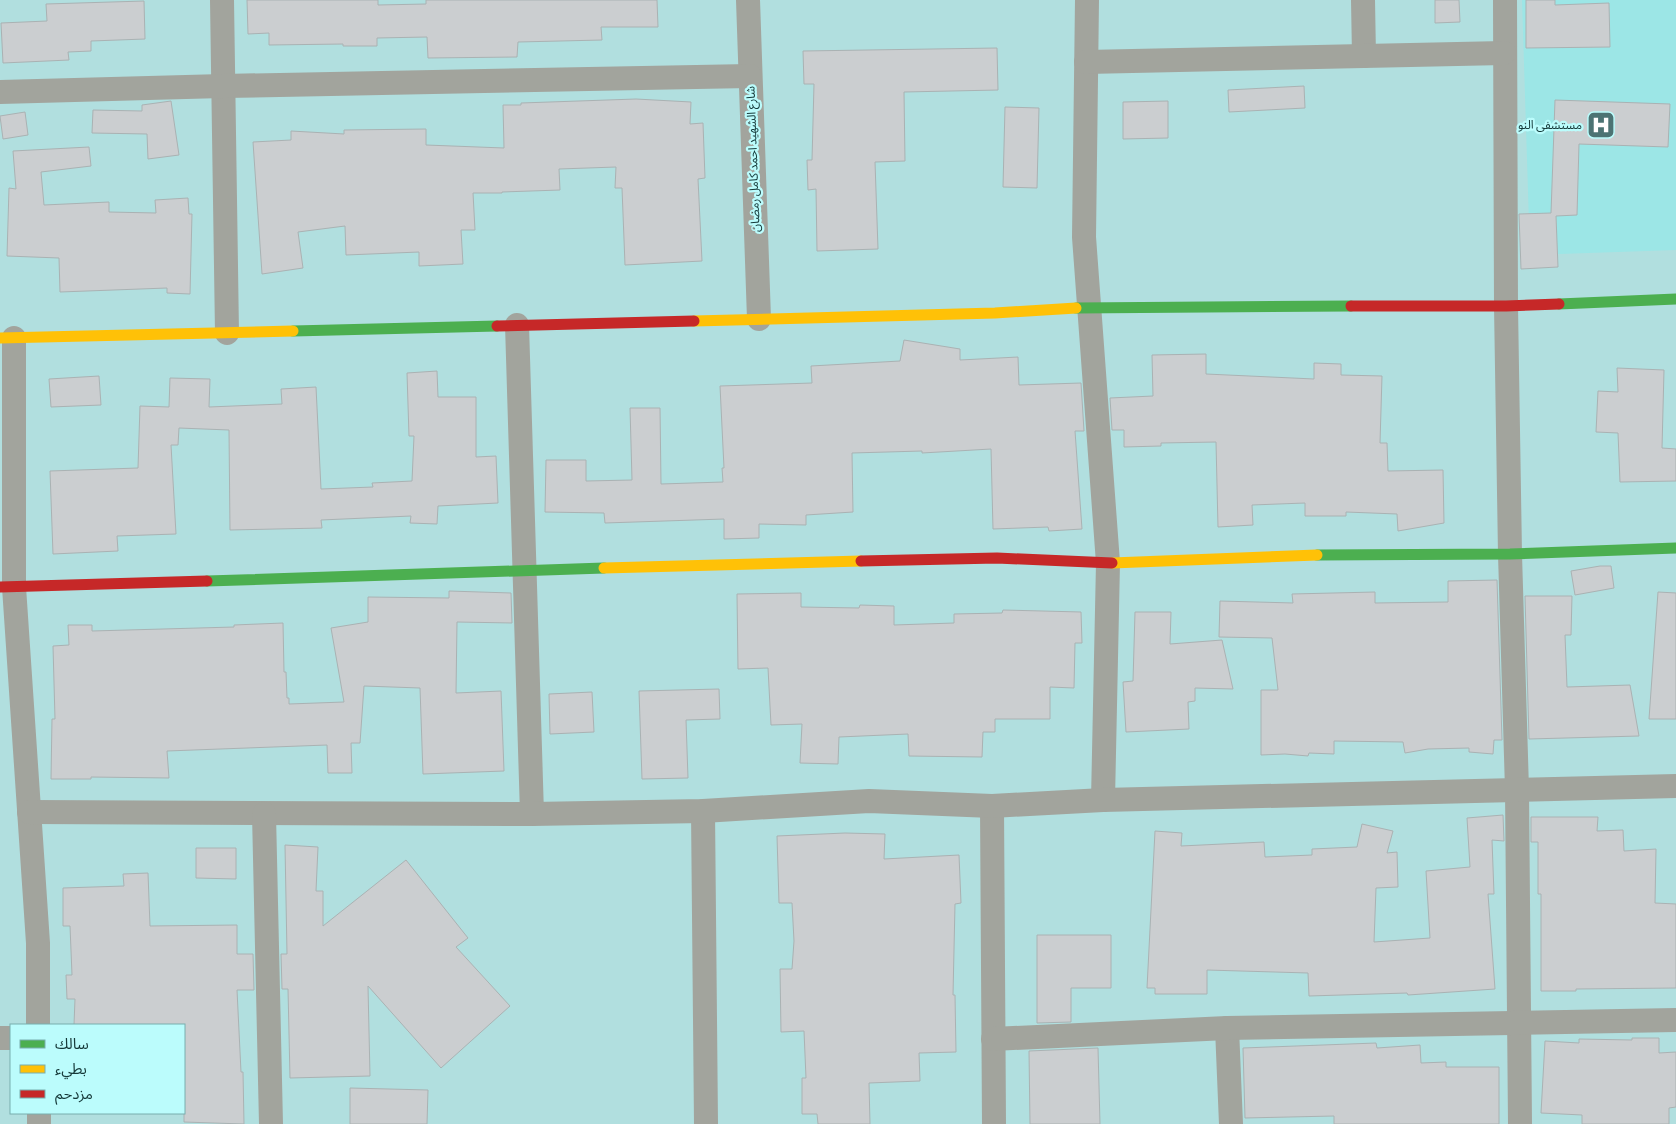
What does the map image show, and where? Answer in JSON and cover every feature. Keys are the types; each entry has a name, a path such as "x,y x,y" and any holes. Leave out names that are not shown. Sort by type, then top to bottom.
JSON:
{"street":[{"path":"222,0 227,333"},
{"name":"شارع الشهيد احمد كامل رمضان","path":"748,0 759,318"},
{"path":"1086,0 1084,237 1108,563 1103,800"},
{"path":"1363,0 1364,56"},
{"path":"1505,0 1506,306 1510,554 1517,790 1520,1124"},
{"path":"1086,62 1504,52"},
{"path":"0,92 750,76"},
{"path":"38,1024 38,943 29,812 7,588 7,338 995,313 1088,307 1506,306 1676,299"},
{"path":"517,325 532,814"},
{"path":"7,588 997,558 1108,563 1323,555 1510,554 1676,548"},
{"path":"29,812 532,814 703,811 869,802 992,806 1103,800 1676,786"},
{"path":"992,806 994,1124"},
{"path":"703,811 706,1124"},
{"path":"264,814 271,1124"},
{"path":"994,1039 1227,1028 1676,1020"},
{"path":"1227,1028 1231,1124"}],"shaded area":[{"name":"مستشفى النو","path":"1522,0 1676,0 1676,250 1530,255"}],"building":[{"path":"247,0 378,0 378,5 426,4 426,0 657,0 658,27 601,27 602,40 518,42 517,57 428,58 427,37 377,38 377,46 343,46 343,44 269,45 269,33 248,34"},
{"path":"1435,0 1459,0 1460,22 1435,23"},
{"path":"1526,0 1555,0 1555,5 1609,3 1610,47 1526,48"},
{"path":"144,1 145,39 91,41 91,51 68,52 69,60 3,63 1,23 47,21 46,4"},
{"path":"997,48 998,90 904,92 905,161 875,162 878,249 817,251 816,189 808,190 807,160 812,160 814,84 804,84 803,51"},
{"path":"1304,86 1305,108 1229,112 1228,90"},
{"path":"636,99 691,102 690,124 703,123 705,178 698,179 702,261 625,265 622,188 615,188 616,167 559,169 560,190 473,193 475,230 461,230 463,264 419,266 419,252 346,255 345,226 298,232 303,268 262,274 253,142 291,140 291,131 344,134 344,130 426,129 426,145 504,148 503,105"},
{"path":"1555,100 1670,104 1668,147 1579,144 1577,215 1556,216 1558,267 1521,269 1519,214 1551,213"},
{"path":"171,101 179,155 148,159 147,134 92,133 93,110 142,111 142,105"},
{"path":"1168,101 1168,138 1123,139 1123,102"},
{"path":"1005,107 1039,108 1037,188 1003,187"},
{"path":"25,112 28,135 3,139 0,116"},
{"path":"89,147 91,166 41,172 44,205 109,202 109,212 156,213 155,200 188,198 189,214 192,214 190,294 167,293 167,288 60,292 59,258 7,256 9,188 16,189 13,151"},
{"path":"904,340 960,349 960,360 1018,357 1019,385 1081,383 1084,431 1075,431 1082,529 1049,531 1048,527 993,529 991,449 922,453 922,451 852,453 853,512 806,515 806,525 759,524 759,538 724,539 724,519 605,523 604,513 545,512 546,460 586,460 586,481 632,480 630,408 660,408 661,484 723,482 720,386 812,383 811,366 900,361"},
{"path":"1206,354 1206,374 1314,379 1314,363 1341,364 1341,375 1382,376 1380,443 1387,443 1388,471 1443,470 1444,523 1398,531 1397,514 1346,512 1346,516 1305,516 1305,503 1252,505 1253,525 1218,527 1216,442 1161,443 1161,446 1124,447 1124,430 1112,430 1110,398 1153,396 1152,355"},
{"path":"1617,368 1664,370 1662,448 1676,449 1676,481 1620,482 1618,433 1596,432 1598,391 1618,392"},
{"path":"437,371 438,397 476,397 476,457 496,456 498,503 438,506 437,524 410,523 411,516 321,520 322,528 230,530 229,430 179,428 178,445 171,445 176,534 117,536 118,551 53,554 50,471 138,468 140,406 169,407 170,378 210,379 209,407 282,404 281,389 316,387 321,489 373,487 372,483 412,481 414,436 409,436 407,373"},
{"path":"99,376 101,405 51,407 49,379"},
{"path":"1611,566 1614,588 1575,595 1571,571"},
{"path":"1497,580 1502,740 1494,740 1493,754 1469,752 1469,748 1428,749 1405,753 1403,742 1334,741 1334,754 1309,753 1308,756 1285,754 1261,755 1261,690 1278,690 1272,638 1219,637 1220,601 1293,603 1292,594 1375,592 1375,603 1448,602 1448,581"},
{"path":"449,591 511,593 512,623 457,622 456,693 501,691 504,771 423,774 420,688 364,686 360,743 351,743 352,773 328,773 327,745 167,751 169,778 91,777 91,779 51,779 52,719 55,719 53,646 69,645 68,625 92,625 92,631 234,627 234,625 283,623 284,672 286,672 289,704 344,702 331,628 368,622 368,597 449,598"},
{"path":"1658,592 1676,593 1676,719 1649,719"},
{"path":"801,593 801,607 859,608 860,605 894,606 894,625 954,623 954,614 1002,613 1003,610 1081,612 1082,643 1075,643 1074,688 1050,687 1050,719 995,719 995,732 983,732 982,757 909,756 908,734 839,737 838,764 800,763 802,724 771,725 768,668 738,669 737,594"},
{"path":"1525,596 1572,596 1571,635 1565,635 1567,687 1630,685 1639,736 1529,739"},
{"path":"1135,612 1171,612 1170,644 1222,640 1233,689 1195,688 1195,701 1188,702 1189,729 1126,732 1123,682 1133,681"},
{"path":"719,689 720,719 686,720 688,778 642,779 639,691"},
{"path":"592,692 594,732 550,734 549,694"},
{"path":"1503,815 1504,841 1492,840 1494,894 1488,894 1495,989 1408,995 1407,993 1309,996 1308,973 1207,970 1207,994 1155,994 1155,988 1147,988 1155,831 1182,833 1181,846 1264,842 1265,857 1312,855 1312,849 1357,847 1362,824 1393,831 1387,853 1397,852 1398,887 1376,888 1374,942 1430,938 1426,871 1470,867 1467,818"},
{"path":"1531,817 1598,817 1597,831 1623,830 1624,851 1656,849 1655,903 1676,904 1676,988 1541,991 1541,894 1538,894 1538,842 1531,842"},
{"path":"845,833 885,834 884,859 959,855 961,903 955,904 953,995 955,995 956,1052 919,1053 920,1081 869,1083 870,1124 818,1124 817,1114 802,1114 802,1078 806,1078 804,1031 781,1032 780,969 792,969 794,941 792,903 779,903 777,836"},
{"path":"285,845 318,847 316,891 323,891 323,926 406,860 468,938 456,947 510,1006 441,1068 368,986 370,1076 290,1078 288,989 282,989 281,954 287,954"},
{"path":"196,848 236,848 236,879 196,878"},
{"path":"148,873 150,926 237,925 237,954 253,954 254,990 237,990 241,1072 243,1072 244,1124 184,1122 185,1024 74,1024 75,999 67,999 66,975 72,975 70,926 63,926 63,888 124,886 123,874"},
{"path":"1037,935 1111,935 1111,988 1071,988 1071,1022 1037,1023"},
{"path":"1632,1038 1659,1038 1659,1053 1676,1052 1676,1107 1669,1108 1669,1124 1582,1124 1582,1115 1541,1113 1545,1041 1579,1043 1579,1039 1632,1040"},
{"path":"1376,1043 1377,1048 1420,1045 1421,1063 1446,1062 1446,1067 1499,1067 1499,1124 1334,1124 1334,1116 1245,1118 1243,1048"},
{"path":"1098,1048 1100,1124 1030,1124 1029,1051"},
{"path":"350,1088 428,1090 427,1124 350,1124"}],"traffic: fast":[{"path":"1559,304 1676,299"},
{"path":"1076,308 1351,306"},
{"path":"293,331 497,326"},
{"path":"1317,555 1510,554 1676,548"},
{"path":"207,581 604,568"}],"traffic: slow":[{"path":"694,321 995,313 1076,308"},
{"path":"0,338 293,331"},
{"path":"1112,563 1317,555"},
{"path":"604,568 861,561"}],"traffic: jam":[{"path":"1351,306 1559,304"},
{"path":"497,326 694,321"},
{"path":"861,561 997,558 1112,563"},
{"path":"0,587 207,581"}],"place":[{"name":"مستشفى النو","path":"1601,125"}]}
